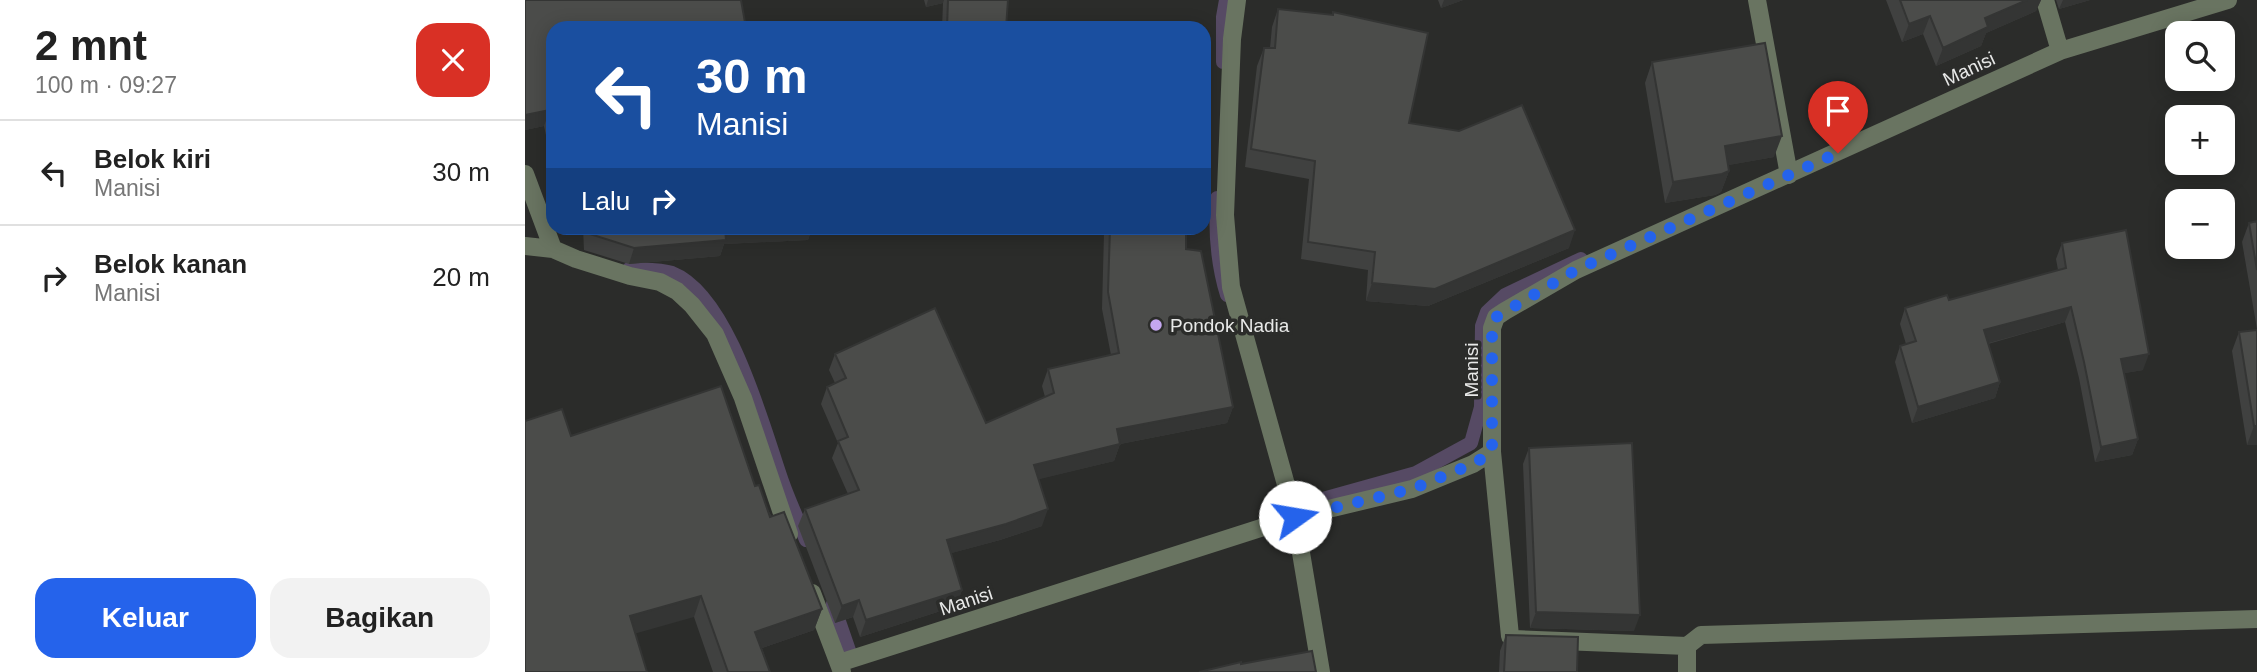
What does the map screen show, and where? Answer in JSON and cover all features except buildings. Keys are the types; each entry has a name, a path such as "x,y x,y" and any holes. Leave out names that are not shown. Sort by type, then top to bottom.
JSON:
{"street":[{"path":"1237,0 1232,39 1225,215 1231,287 1295,517 1321,672"},
{"path":"1757,0 1789,175"},
{"path":"2045,0 2060,51"},
{"name":"Manisi","path":"840,668 1295,517 1412,489 1473,464 1492,452 1492,328 1496,317 1576,270 2060,51 2228,0"},
{"path":"525,174 546,230"},
{"path":"548,235 553,249"},
{"path":"525,246 553,249 631,276 660,282 677,291 692,305 715,334 743,398 795,547"},
{"path":"1492,452 1510,636 1514,639 1687,646 1701,635 2257,619"},
{"path":"804,573 840,668"},
{"path":"1686,672 1687,646"}],"waterway":[{"path":"1223,62 1223,17 1226,0"},
{"path":"1217,198 1217,247 1227,295"},
{"path":"1294,507 1416,473 1471,443 1481,407 1482,326 1487,312 1505,295 1581,259"},
{"path":"629,269 672,273 692,286 711,307 741,365 806,540"},
{"path":"833,604 852,659"}],"place":[{"name":"Pondok Nadia","path":"1156,325"}],"route":[{"path":"1295,517 1412,489 1473,464 1492,452 1492,328 1496,317 1576,270 1838,153"}]}
